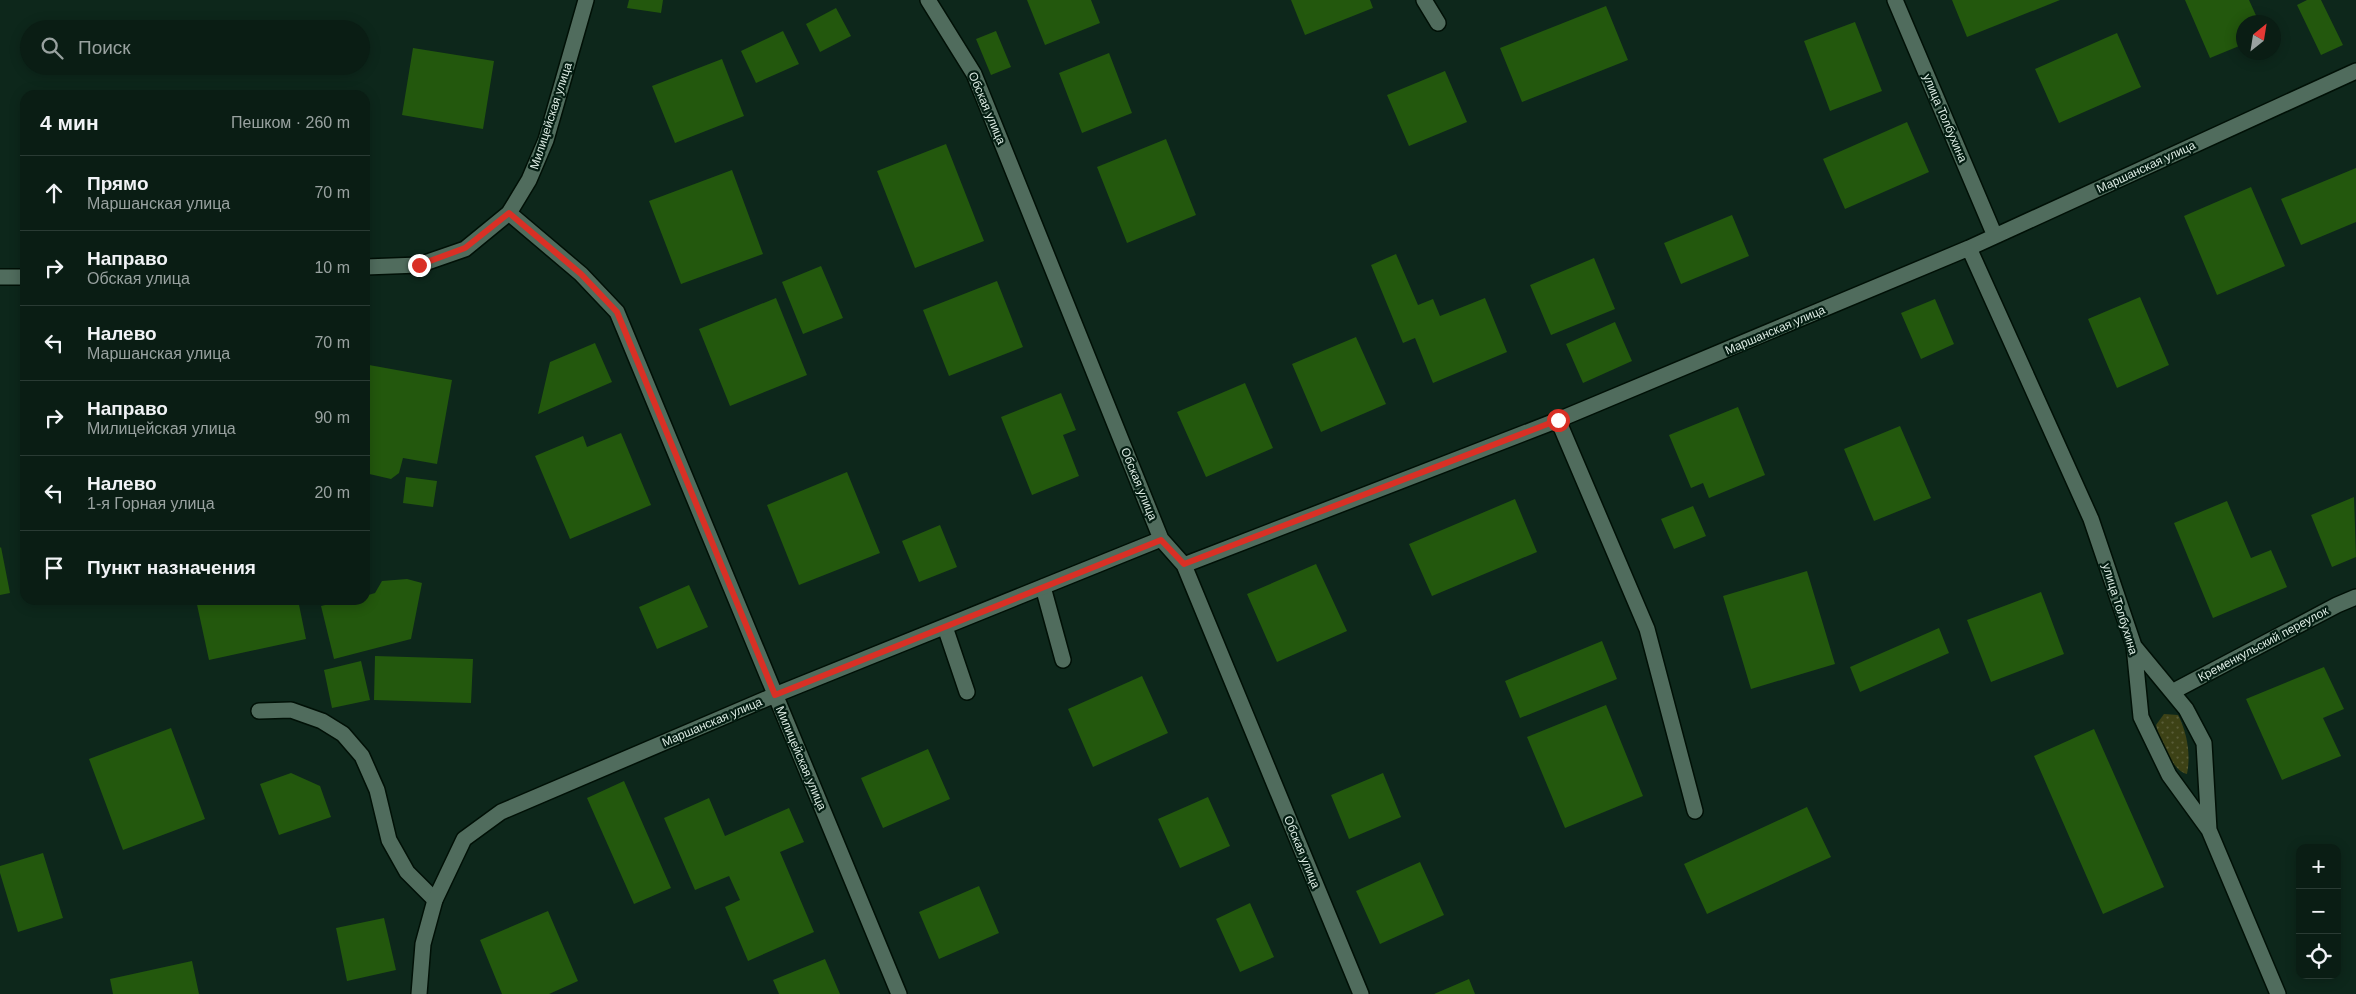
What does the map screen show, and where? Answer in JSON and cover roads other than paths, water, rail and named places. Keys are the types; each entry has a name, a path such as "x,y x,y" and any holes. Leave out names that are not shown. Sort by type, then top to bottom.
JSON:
{"street":[{"name":"Милицейская улица","path":"586,0 546,140 530,180 509,213 581,274 617,312 899,994"},
{"name":"Обская улица","path":"928,0 974,74 1161,540 1184,564 1361,994"},
{"path":"1424,0 1438,23"},
{"name":"улица Толбухина","path":"1896,0 1995,236"},
{"name":"Маршанская улица","path":"1184,564 1558,420 1969,248 2356,71"},
{"path":"370,267 419,265 465,248 509,213"},
{"name":"улица Толбухина","path":"1969,248 2091,519 2134,646 2141,717 2169,775 2209,830 2278,994"},
{"path":"0,277 20,277"},
{"path":"1558,420 1647,629 1695,811"},
{"name":"Маршанская улица","path":"435,900 464,839 501,812 775,695 1161,540"},
{"path":"1043,587 1063,660"},
{"name":"Кременкульский переулок","path":"2172,692 2337,605 2356,597"},
{"path":"945,627 967,692"},
{"path":"2134,646 2186,709 2204,743 2209,830"},
{"path":"259,711 291,710 322,721 343,734 362,756 377,790 389,840 407,872 435,900 423,944 419,994"}]}
